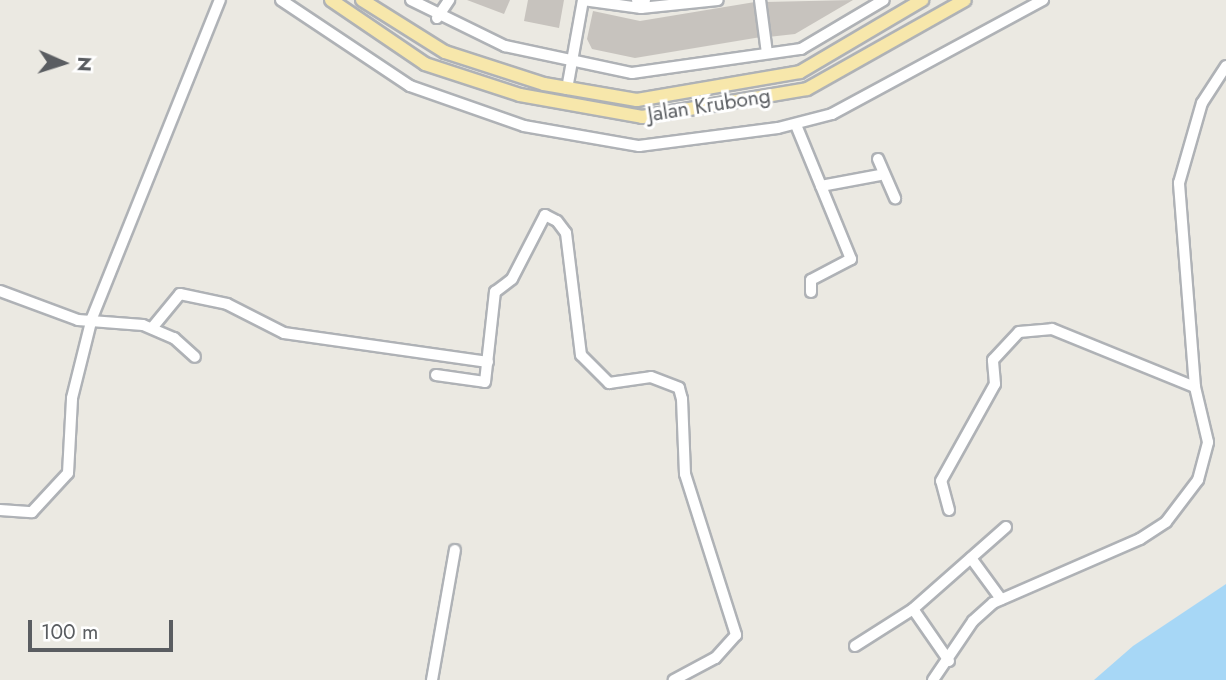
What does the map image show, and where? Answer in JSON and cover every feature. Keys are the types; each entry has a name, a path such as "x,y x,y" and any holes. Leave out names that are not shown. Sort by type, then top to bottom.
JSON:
{"main road":[{"name":"Jalan Krubong","path":"331,0 425,64 520,95 624,116 807,89 965,0"},
{"name":"Jalan Krubong","path":"362,0 445,52 567,89 637,100 783,78 922,0"},
{"path":"869,30 930,0"},
{"path":"878,50 949,0"}],"street":[{"path":"0,510 32,512 68,473 72,398 92,318 220,0"},
{"path":"281,0 410,86 524,126 639,146 796,125 832,114 1043,0"},
{"path":"411,0 437,18 506,46 632,73 802,49 884,0"},
{"path":"437,18 449,0"},
{"path":"567,89 583,0 641,8 718,0"},
{"path":"638,0 645,0"},
{"path":"760,0 767,53"},
{"path":"933,680 949,661 973,621 1001,598 1166,522 1206,461 1195,387 1181,160 1202,103 1226,66"},
{"path":"796,125 850,259 811,280 811,292"},
{"path":"878,159 880,175 895,198"},
{"path":"821,186 880,175"},
{"path":"436,375 485,382 495,292 512,279 545,215 566,233 581,355 609,383 651,377 679,388 682,399 685,474 736,635 715,657 674,680"},
{"path":"0,291 66,316 152,328 195,357"},
{"path":"152,328 180,294 227,304 284,333 488,362"},
{"path":"949,510 941,481 995,384 993,360 1019,331 1052,329 1195,387"},
{"path":"855,646 913,609 1006,527"},
{"path":"432,680 455,550"},
{"path":"971,558 1001,598"},
{"path":"913,609 949,661"}],"water":[{"path":"1226,584 1226,680 1094,680 1133,646"}],"building":[{"path":"467,0 510,0 504,14"},
{"path":"528,0 564,0 559,28 524,21"},
{"path":"853,0 795,34 768,37 765,2"},
{"path":"755,2 761,37 635,58 592,49 587,39 593,11 640,21"}]}
